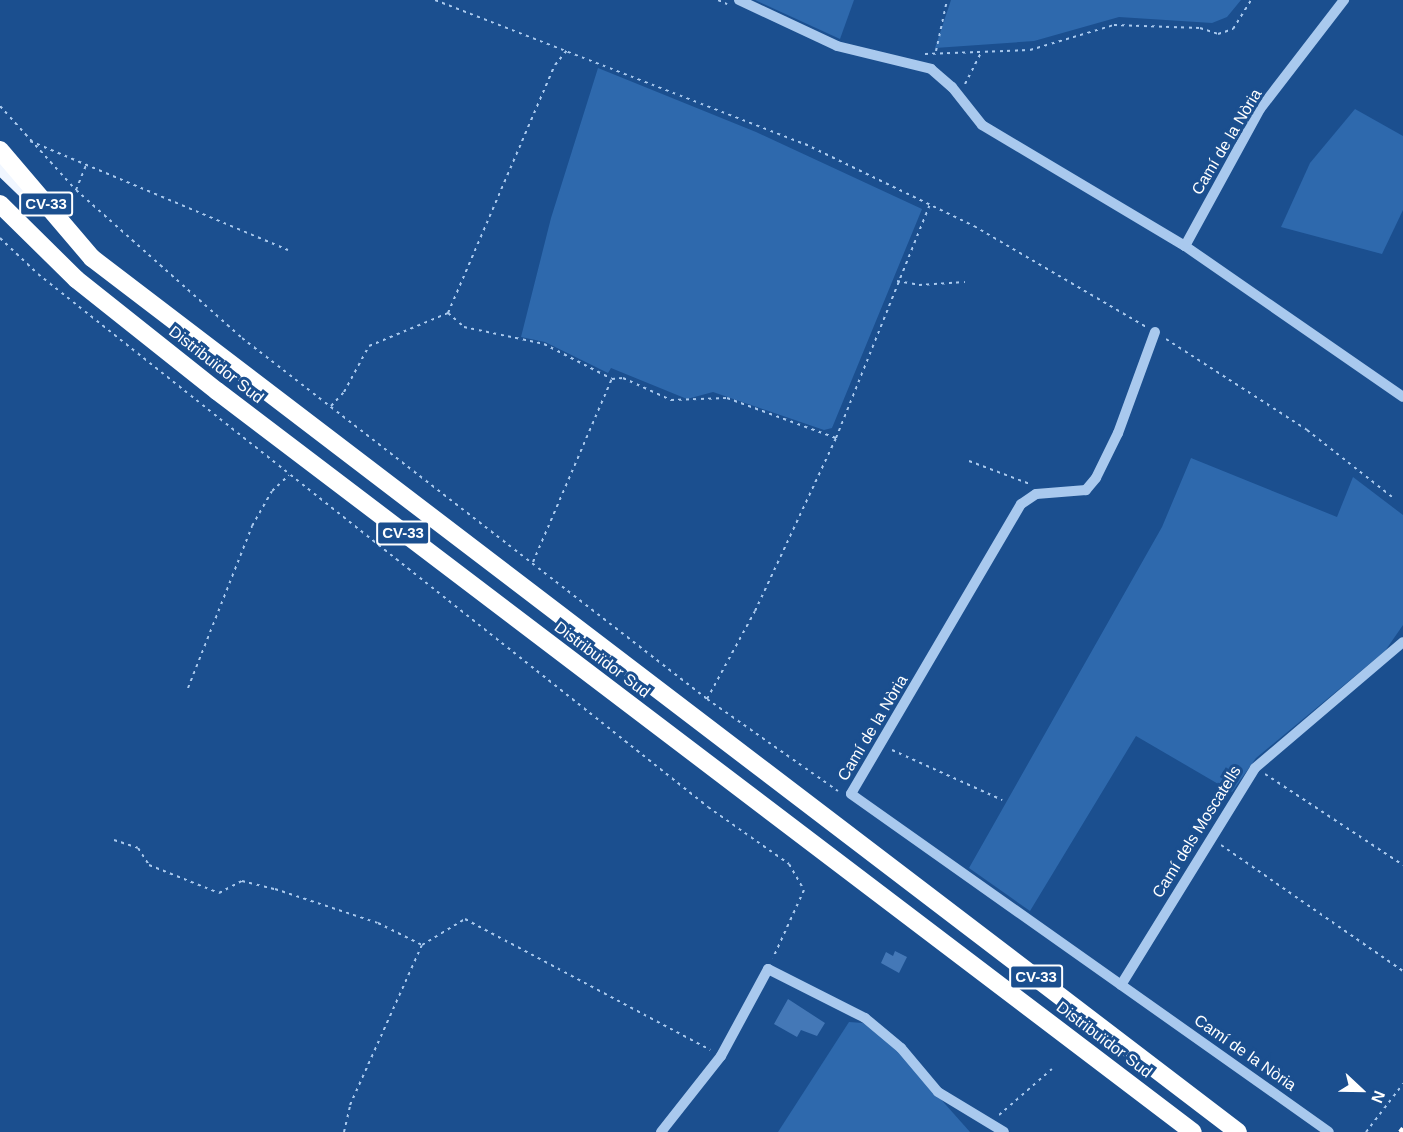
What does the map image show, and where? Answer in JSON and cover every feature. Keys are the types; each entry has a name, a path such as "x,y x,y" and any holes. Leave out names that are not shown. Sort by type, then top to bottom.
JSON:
{"highway":[{"name":"CV-33","path":"0,150 92,258"},
{"name":"Distribuïdor Sud","path":"0,204 76,279 217,391 1193,1132"},
{"name":"Distribuïdor Sud","path":"92,258 1238,1132"},
{"path":"1131,1050 1254,1132"},
{"path":"1129,1083 1175,1132"}],"main road":[{"path":"0,167 92,258"}],"street":[{"path":"739,0 837,46 931,69 982,125 1185,246 1403,397"},
{"name":"Camí de la Nòria","path":"1185,246 1260,109 1344,0"},
{"name":"Camí de la Nòria","path":"1155,332 1118,433 1096,478 1086,490 1036,494 1022,504 851,794 1329,1132"},
{"name":"Camí dels Moscatells","path":"1120,985 1211,835 1255,768 1403,642"},
{"path":"661,1132 721,1056 768,969 865,1018 901,1048 938,1092 965,1113 990,1123 1004,1132"}],"path":[{"path":"435,0 569,48 805,144 930,204 1155,332 1306,430 1392,497"},
{"path":"936,51 947,0"},
{"path":"914,63 936,51 1030,50 1114,25 1200,28 1218,34 1233,28 1251,0"},
{"path":"331,406 344,392 369,346 448,313 555,65 569,48"},
{"path":"956,94 981,52"},
{"path":"0,106 28,140 76,190 242,338 707,699 834,790 851,794"},
{"path":"28,140 87,163 288,250"},
{"path":"76,190 87,163"},
{"path":"707,699 755,611 836,438 897,281 930,204"},
{"path":"0,238 38,274 289,475 708,807 789,864 804,891 768,969"},
{"path":"897,281 919,285 965,282"},
{"path":"448,313 464,327 544,344 612,379 623,378 671,400 727,398 836,438"},
{"path":"533,562 612,379"},
{"path":"969,461 1053,493"},
{"path":"188,688 252,526 272,491 289,475"},
{"path":"881,745 1002,800"},
{"path":"1255,768 1403,865"},
{"path":"1211,835 1403,970"},
{"path":"114,840 138,848 148,865 219,893 242,881 275,889 378,923 423,945"},
{"path":"344,1132 350,1105 423,945 465,919 721,1056"},
{"path":"990,1123 1052,1070"},
{"path":"1366,1132 1403,1084"}],"shaded area":[{"path":"755,0 854,0 840,39"},
{"path":"951,0 1241,0 1227,17 1212,23 1119,17 1034,41 935,48"},
{"path":"598,68 756,132 922,209 832,428 824,430 713,392 687,399 611,368 608,373 545,342 521,337 551,218"},
{"path":"1355,109 1403,136 1403,210 1382,254 1281,227 1310,163"},
{"path":"1191,458 1337,517 1353,477 1403,515 1403,625 1385,651 1256,758 1232,792 1136,736 1030,911 969,868 1162,527"},
{"path":"849,1022 863,1023 889,1041 970,1132 778,1132"}],"building":[{"path":"895,951 907,957 899,973 881,963 886,952 893,956"},
{"path":"788,999 825,1023 817,1036 801,1030 797,1037 774,1024"}],"railway":[{"path":"1400,1132 1403,1128"}]}
